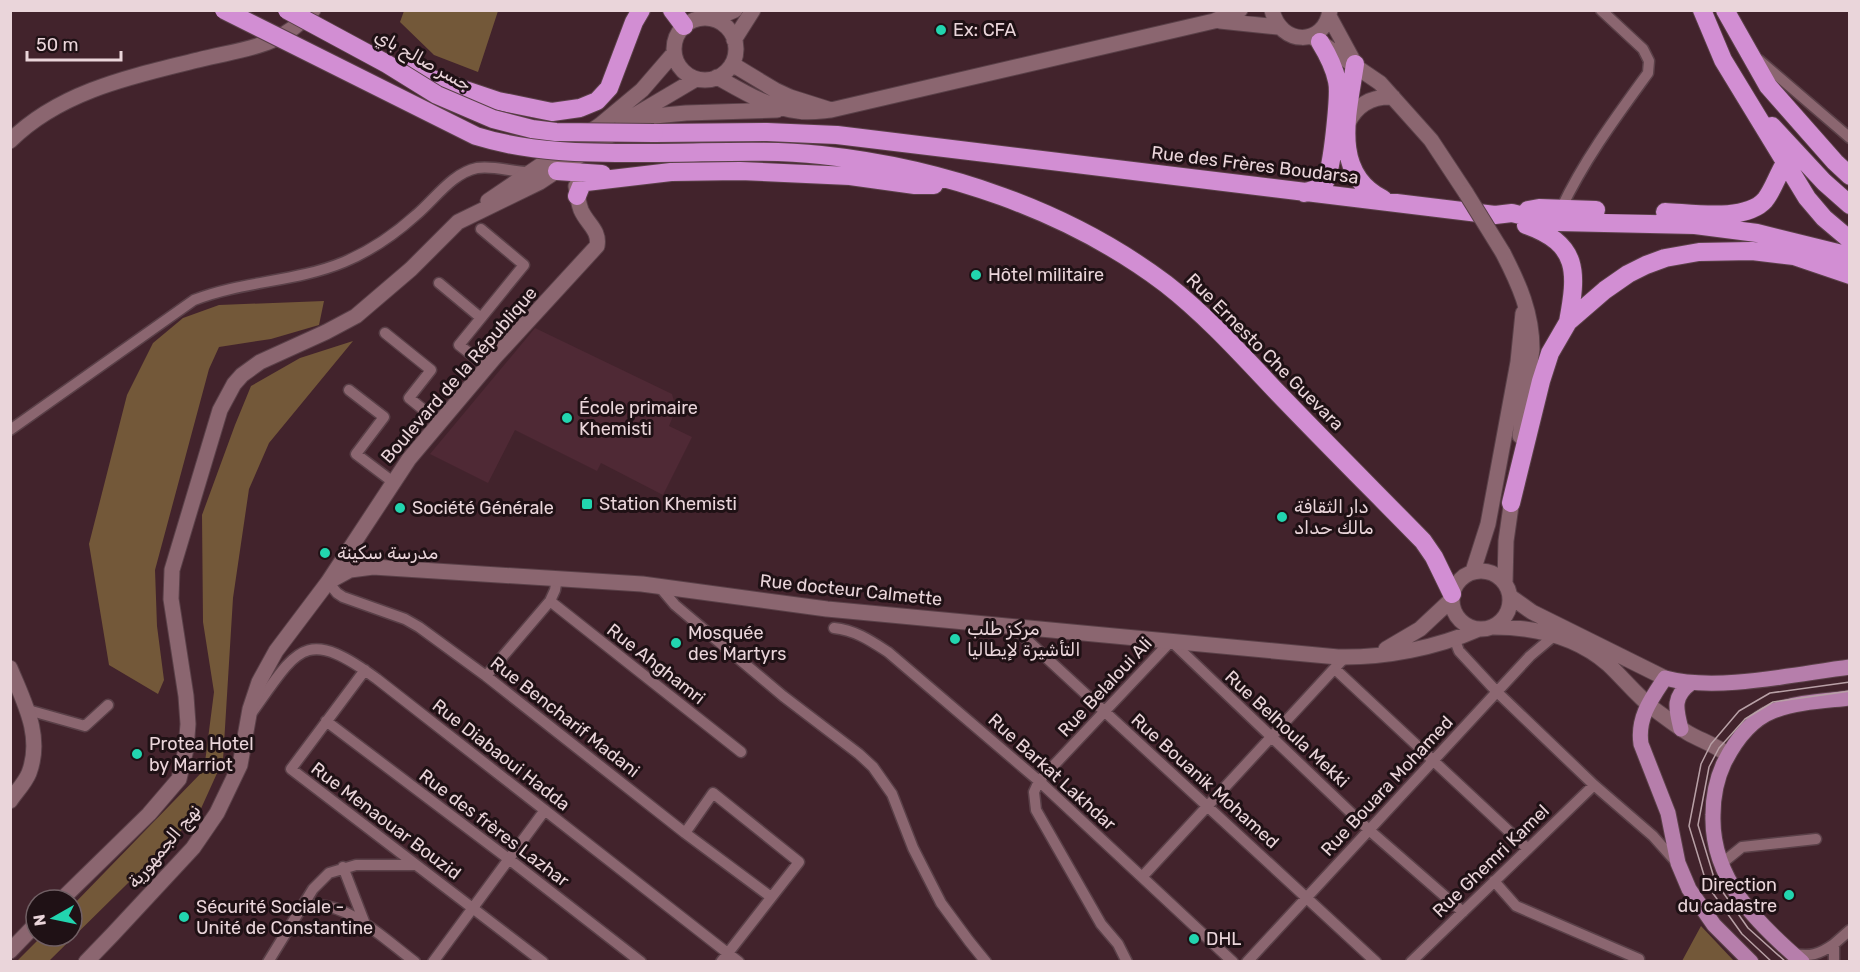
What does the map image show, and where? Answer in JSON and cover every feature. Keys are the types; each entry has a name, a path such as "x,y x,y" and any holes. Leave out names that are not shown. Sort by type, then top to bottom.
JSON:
{"highway":[{"path":"224,10 476,136 504,145 567,152 820,155 869,162 966,185"},
{"name":"جسر صالح باي","path":"287,10 387,64 437,95 493,119 556,132 654,133"},
{"path":"387,64 498,101 552,112 580,108 597,101 609,88 634,22 641,10"},
{"path":"672,10 684,26"},
{"path":"1702,10 1723,60 1807,198 1824,218 1850,240"},
{"path":"1725,10 1768,86 1850,176"},
{"path":"1304,193 1325,182 1329,171 1338,101 1338,83 1332,61 1316,39"},
{"path":"1355,64 1346,142 1348,158 1353,171 1367,190 1390,202"},
{"path":"1750,103 1824,182 1850,206"},
{"name":"Rue des Frères Boudarsa","path":"654,133 767,132 837,135 1559,222 1695,225 1757,233 1850,256"},
{"path":"1504,214 1539,208 1740,213 1755,208 1765,199 1785,163"},
{"path":"557,171 633,177"},
{"path":"577,196 581,186 586,182 671,172 770,171 850,176 915,185 966,185"},
{"name":"Rue Ernesto Che Guevara","path":"966,185 998,194 1077,228 1119,252 1188,302 1423,541 1434,557 1452,597"},
{"path":"1504,214 1545,232 1559,242 1573,269 1573,295 1568,322 1544,368 1512,503"},
{"path":"1568,322 1605,290 1628,274 1665,258 1699,252 1752,251 1794,256 1850,275"}],"main road":[{"path":"10,141 42,116 84,92 274,41 298,26 313,10"},
{"path":"714,19 727,27 734,40 736,48 732,64 726,72 717,77 707,80 696,79 681,69 674,53 678,33 684,26 698,19 714,19 735,10"},
{"path":"734,40 753,10"},
{"path":"630,118 716,112 831,110 1214,21 1240,10"},
{"path":"1272,10 1278,27 1285,33 1293,37 1316,39 1380,83 1431,140 1503,253 1525,301 1531,324 1532,349 1506,541 1505,583 1510,597 1510,607 1506,617 1486,628"},
{"path":"1316,39 1330,13"},
{"path":"1330,13 1355,64"},
{"path":"1214,21 1278,27"},
{"path":"73,888 149,814 179,779 186,748 188,724 171,599 172,570 220,410 227,395 242,375 260,362 356,316 411,269 458,222 600,125 642,90 674,53"},
{"path":"732,64 790,97 831,110"},
{"path":"717,77 758,100 785,110"},
{"path":"458,222 518,195 618,130 630,118 696,79"},
{"path":"1348,123 1352,114 1366,102 1384,96 1393,97"},
{"path":"577,196 576,172 580,160 593,147"},
{"name":"Boulevard de la République","path":"328,582 409,459 487,367 597,246 596,231 581,210 577,196"},
{"path":"1473,571 1485,537 1490,512 1518,362 1525,301"},
{"name":"Rue docteur Calmette","path":"328,582 350,570 373,567 557,578 659,586 827,609 1346,657 1372,656 1421,647 1486,628"},
{"path":"1505,583 1494,573 1485,570 1473,571 1458,581 1452,597 1457,617 1471,628 1530,628 1555,635 1591,652 1648,704 1680,729 1719,748 1728,755"},
{"name":"نهج الجمهورية","path":"86,962 193,848 217,813 240,765 248,718 259,682 276,651 328,582"},
{"name":"Rue docteur Calmette","path":"1372,656 1420,630 1452,597"},
{"path":"1510,597 1532,612 1665,678 1690,683 1744,681 1850,667"},
{"path":"10,668 14,686 27,710 34,730 34,757 28,775 10,801"},
{"path":"1665,678 1648,704 1641,721 1639,734 1641,744 1668,813 1678,863 1689,889 1714,925 1751,962"},
{"path":"1680,729 1676,701 1681,690 1690,683"},
{"path":"1796,957 1747,908 1727,880 1715,848 1713,799 1716,780 1728,755 1742,734 1753,723 1772,711 1793,705 1850,698"},
{"path":"10,951 24,936"}],"street":[{"path":"1561,209 1574,182 1604,134 1647,73 1649,61 1643,49 1601,10"},
{"path":"1748,50 1774,75 1850,138"},
{"path":"10,430 194,300 216,291 302,274 341,263 367,252 417,215 446,186 468,171 490,168 527,173 557,171"},
{"path":"481,229 524,265 459,345 487,367"},
{"path":"439,283 481,318"},
{"path":"386,333 431,370 409,398 440,423"},
{"path":"348,390 384,417 356,454 393,482"},
{"path":"486,675 550,601 557,578"},
{"name":"Rue Bencharif Madani","path":"328,582 343,597 405,619 486,675 685,833 771,897"},
{"path":"659,586 675,605 701,627 873,767 892,795 913,848 941,903 986,962"},
{"name":"Rue Ahghamri","path":"550,601 741,752"},
{"name":"Rue Bouanik Mohamed","path":"1012,626 1376,962"},
{"name":"Rue Barkat Lakhdar","path":"834,628 847,630 867,638 888,652 1039,781 1233,962"},
{"name":"Rue Bouara Mohamed","path":"1247,962 1530,656 1555,635"},
{"path":"1454,638 1459,651 1497,692 1594,785 1653,836 1678,863"},
{"name":"Rue Belaloui Ali","path":"1039,781 1171,641"},
{"name":"Rue Belhoula Mekki","path":"1171,641 1369,830 1462,912"},
{"name":"Rue Diabaoui Hadda","path":"248,718 294,657 306,650 333,651 364,670 545,810 725,957 739,962"},
{"path":"1142,877 1346,657"},
{"path":"1335,669 1528,849"},
{"name":"Rue Menaouar Bouzid","path":"364,670 291,769 543,962"},
{"path":"27,710 85,726 108,705"},
{"name":"Rue des frères Lazhar","path":"326,721 641,962"},
{"path":"1039,781 1034,797 1036,810 1101,924 1118,944 1127,962"},
{"name":"Rue Ghemri Kamel","path":"1411,962 1594,785"},
{"path":"685,833 712,793 799,862 725,957"},
{"path":"433,962 545,810"},
{"path":"1721,864 1742,847 1816,839"},
{"path":"268,962 321,879 329,873 356,865 415,865"},
{"path":"343,867 365,924"},
{"path":"1494,881 1516,906 1639,959"},
{"path":"300,910 313,906 325,906 346,912 415,962"},
{"path":"1796,957 1817,954 1834,944 1850,930"},
{"path":"1118,944 1120,962"},
{"path":"1834,944 1834,962"}],"shaded area":[{"path":"404,11 498,11 478,72 434,55 400,22"},
{"path":"324,301 319,325 271,339 219,347 209,369 155,570 157,626 164,680 158,694 109,665 89,544 127,395 153,343 183,318 219,305"},
{"name":"École primaire Khemisti","path":"535,328 672,394 676,409 669,426 692,437 663,495 601,463 597,471 515,430 488,483 430,454"},
{"path":"353,341 269,443 249,489 233,598 223,760 199,813 84,926 84,894 204,770 214,692 203,622 202,515 251,386 300,358"},
{"path":"1701,926 1734,961 1682,961"},
{"path":"30,948 62,948 49,961 17,961"}],"tram line":[{"path":"1772,962 1742,934 1707,885 1689,826 1701,764 1711,744 1739,711 1770,693 1850,682"},
{"path":"1786,962 1748,928 1715,881 1698,825 1709,767 1719,748 1745,719 1773,702 1850,691"}],"place":[{"name":"Ex: CFA","path":"941,30"},
{"name":"Hôtel militaire","path":"976,275"},
{"name":"École primaire Khemisti","path":"567,418"},
{"name":"Station Khemisti","path":"587,504"},
{"name":"Société Générale","path":"400,508"},
{"name":"دار الثقافة مالك حداد","path":"1282,517"},
{"name":"مدرسة سكينة","path":"325,553"},
{"name":"مركز طلب التأشيرة لإيطاليا","path":"955,639"},
{"name":"Mosquée des Martyrs","path":"676,643"},
{"name":"Protea Hotel by Marriot","path":"137,754"},
{"name":"Direction du cadastre","path":"1789,895"},
{"name":"Sécurité Sociale - Unité de Constantine","path":"184,917"},
{"name":"DHL","path":"1194,939"}]}
